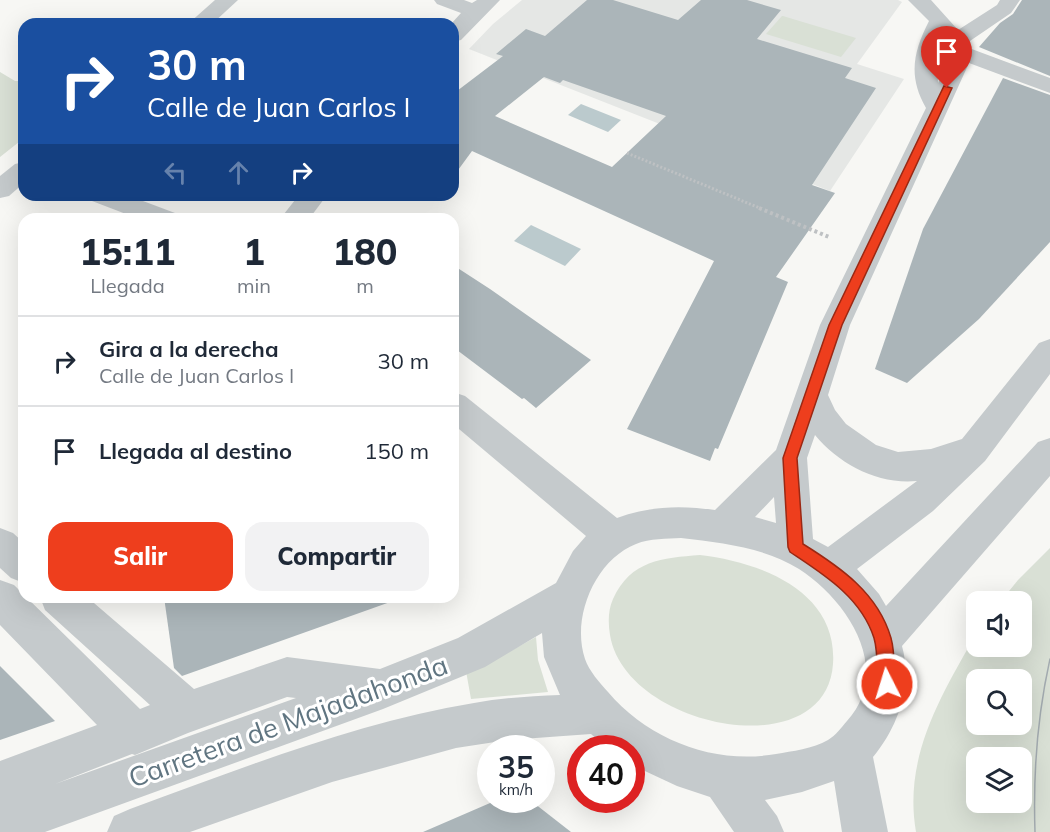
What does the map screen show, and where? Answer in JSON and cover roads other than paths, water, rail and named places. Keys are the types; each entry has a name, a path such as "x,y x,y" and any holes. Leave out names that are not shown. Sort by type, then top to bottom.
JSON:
{"street":[{"path":"206,18 228,0"},
{"path":"444,0 483,5"},
{"path":"795,547 790,458 836,325 957,67 957,47 936,11 918,0"},
{"path":"459,29 483,5"},
{"path":"936,11 943,8 966,14 1003,7"},
{"path":"957,47 1003,7"},
{"path":"936,11 925,75 927,88 938,108"},
{"path":"957,47 1050,86"},
{"path":"0,168 18,169"},
{"path":"0,190 18,174"},
{"path":"117,201 149,213"},
{"path":"299,213 309,201"},
{"path":"829,568 920,500 973,451 1050,351"},
{"path":"812,396 826,425 850,446 877,461 896,467 911,467 973,451"},
{"path":"459,410 614,537"},
{"path":"883,638 1050,452"},
{"path":"722,526 790,458"},
{"path":"681,522 722,526 764,534 795,547 829,568 869,609 883,638 887,684 874,721 849,751 809,769 766,778 724,779 674,764 632,741 597,713 570,673 561,637 567,597 590,556 614,537 647,524 681,522"},
{"path":"0,545 18,561"},
{"name":"Carretera de Majadahonda","path":"0,826 471,653 567,597"},
{"path":"0,598 135,734"},
{"path":"65,603 188,712"},
{"path":"0,783 287,677 383,687"},
{"name":"Carretera de Majadahonda","path":"133,831 324,761 457,727 504,719 597,713"},
{"path":"849,751 865,832"},
{"path":"724,779 761,832"}],"tram line":[{"path":"1035,832 1037,745 1050,659"}]}
